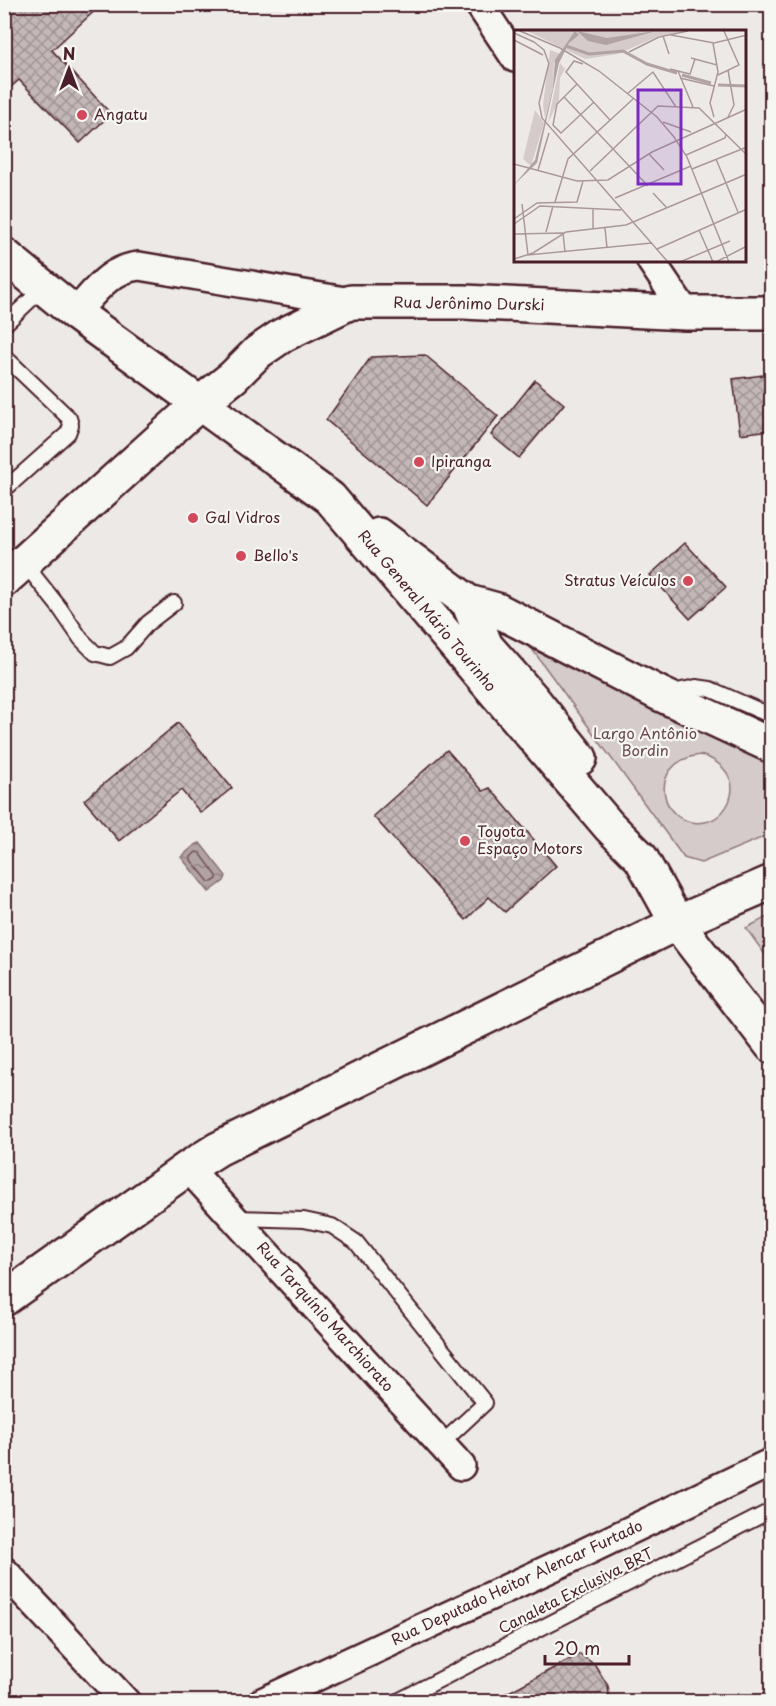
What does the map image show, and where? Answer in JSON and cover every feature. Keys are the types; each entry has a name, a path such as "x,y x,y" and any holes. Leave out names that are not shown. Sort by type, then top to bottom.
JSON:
{"main road":[{"name":"Rua General Mário Tourinho","path":"4,255 75,313 330,498 609,826 641,858 677,923 771,1046"},
{"name":"Rua Jerônimo Durski","path":"14,571 199,404 233,377 258,352 283,335 351,302 464,302 686,313 771,313"},
{"path":"330,498 468,602 497,610 660,694 771,746"},
{"path":"468,602 486,646 575,751 638,838 641,858"},
{"path":"4,1299 188,1168 255,1129 677,923 771,882"}],"street":[{"path":"479,4 514,56"},
{"path":"652,262 686,313"},
{"path":"75,313 117,271 140,266 351,302"},
{"name":"Rua Tarquínio Marchiorato","path":"188,1168 461,1466"},
{"name":"Rua Deputado Heitor Alencar Furtado","path":"262,1701 581,1554 771,1462"},
{"path":"4,1571 126,1701"}],"lane":[{"path":"4,325 44,287"},
{"path":"4,356 69,418 71,425 68,433 4,490"},
{"path":"14,571 59,607 81,639 95,653 110,657 126,648 148,623 174,603"},
{"path":"660,694 696,687 710,689 771,716"},
{"path":"234,1218 304,1220 332,1226 356,1242 485,1403 441,1444"},
{"name":"Canaleta Exclusiva BRT","path":"396,1701 771,1510"}],"green space":[{"name":"Largo Antônio Bordin","path":"532,649 771,762 771,834 701,863 684,858","holes":["700,755 721,766 730,778 732,786 729,802 722,812 709,821 690,822 677,816 669,806 665,794 665,781 671,770 682,760"]},
{"path":"771,915 771,963 746,928"}],"water":[{"path":"200,843 226,876 224,881 209,892 181,857"}],"building":[{"path":"14,4 102,4 52,50 111,114 80,143 19,80 4,93 4,13"},
{"name":"Ipiranga","path":"425,355 498,416 427,505 326,420 371,357"},
{"path":"771,374 771,430 740,434 733,379"},
{"path":"535,380 564,404 519,458 491,435"},
{"name":"Stratus Veículos","path":"685,543 726,587 690,619 650,575"},
{"path":"178,723 232,788 201,813 181,790 119,841 84,800"},
{"name":"Toyota Espaço Motors","path":"447,750 483,791 490,788 556,866 505,912 489,897 466,920 373,816"},
{"path":"580,1654 595,1665 608,1686 610,1701 492,1701"}],"place":[{"name":"Angatu","path":"82,115"},
{"name":"Ipiranga","path":"419,462"},
{"name":"Gal Vidros","path":"193,518"},
{"name":"Bello's","path":"241,556"},
{"name":"Stratus Veículos","path":"688,581"},
{"name":"Toyota Espaço Motors","path":"465,841"}]}
